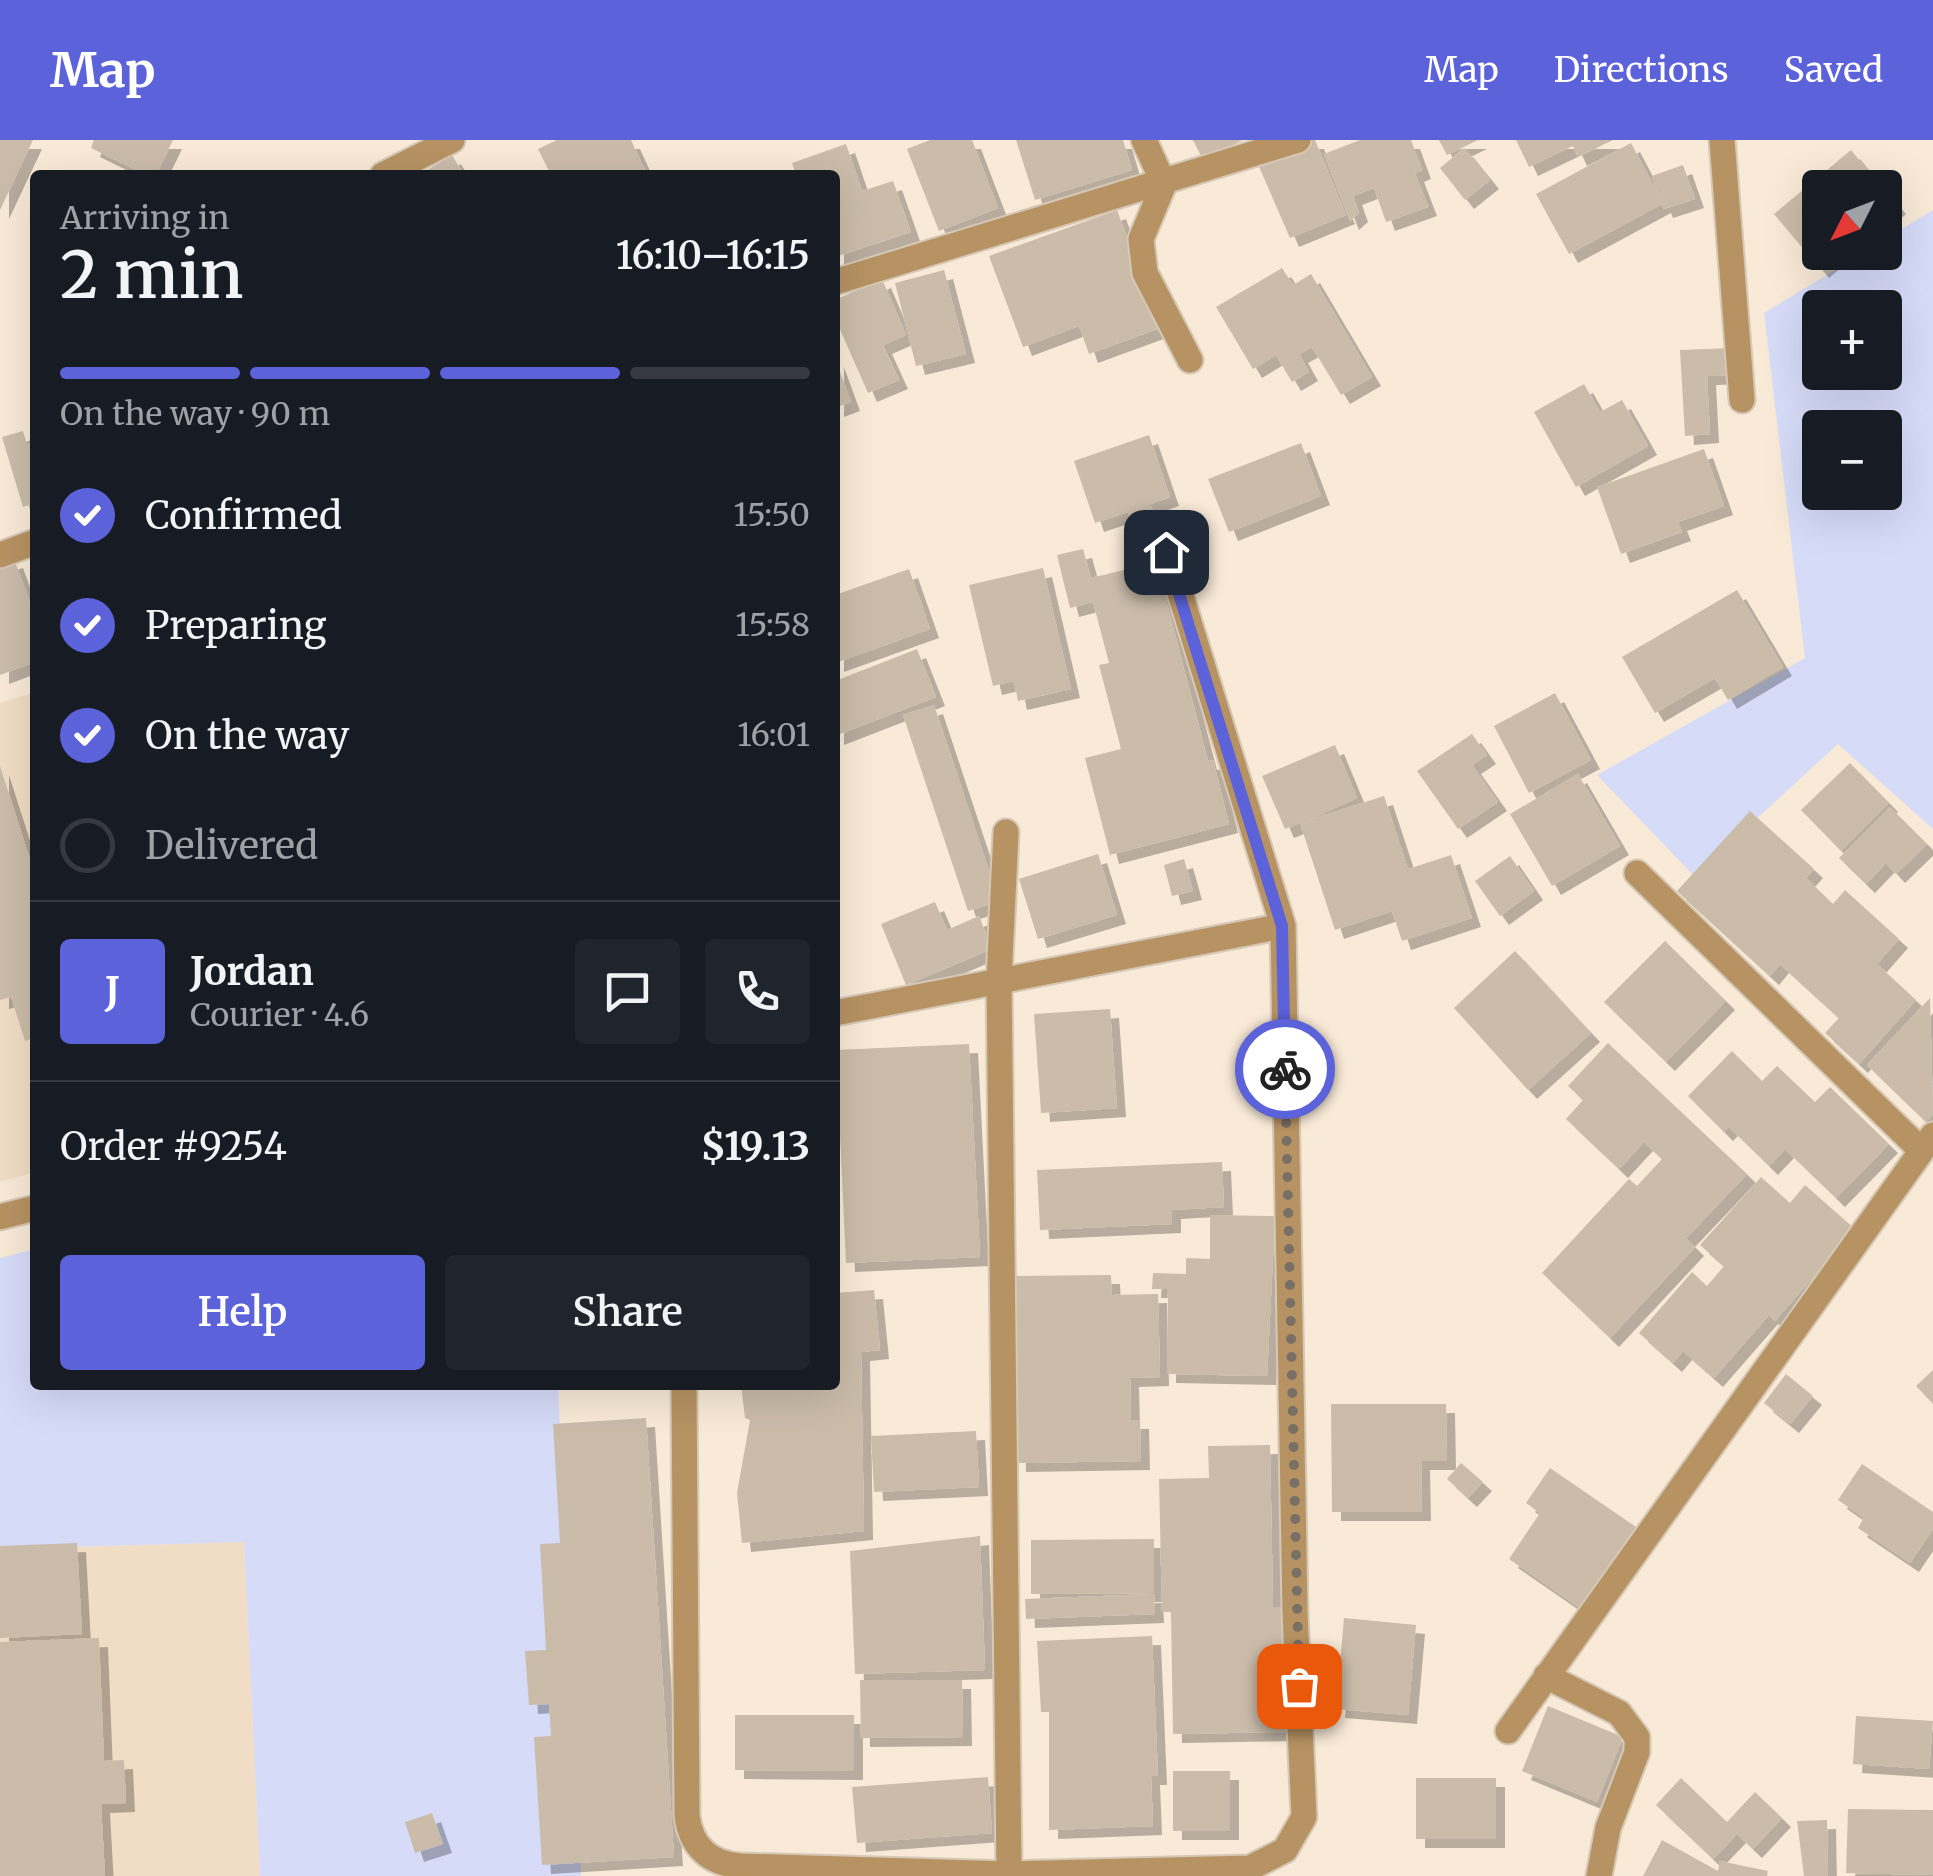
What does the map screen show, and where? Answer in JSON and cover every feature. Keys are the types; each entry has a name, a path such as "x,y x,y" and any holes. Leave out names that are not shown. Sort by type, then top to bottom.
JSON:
{"street":[{"path":"394,170 452,140"},
{"path":"1144,140 1164,184 1140,239 1145,273 1190,360"},
{"path":"840,281 1298,140"},
{"path":"1722,140 1742,400"},
{"path":"0,554 30,544"},
{"path":"684,1390 688,1816 694,1842 703,1852 727,1865 1008,1874 1250,1868 1284,1850 1304,1817 1295,1612 1282,926 1166,552"},
{"path":"1006,832 999,980 1008,1874"},
{"path":"1508,1731 1806,1318 1927,1142 1638,873"},
{"path":"840,1012 1282,926"},
{"path":"0,1217 30,1209"},
{"path":"1546,1676 1619,1713 1637,1736 1637,1752 1608,1828 1599,1876"}],"shaded area":[{"path":"1933,210 1933,829 1838,744 1694,876 1597,775 1805,658 1764,313 1835,270 1902,270 1902,229"},
{"path":"30,694 30,1173 0,1182 0,703"},
{"path":"30,1250 30,1390 558,1390 581,1876 260,1876 244,1542 0,1549 0,1258"},
{"path":"244,1542 260,1876 0,1876 0,1549"}],"building":[{"path":"0,140 33,140 0,210"},
{"path":"94,140 173,140 158,170 136,170 91,148"},
{"path":"557,140 631,140 645,170 548,170 538,149"},
{"path":"930,140 972,140 998,208 939,231 907,149"},
{"path":"1016,140 1123,140 1132,170 1035,200"},
{"path":"1193,140 1243,140 1203,160"},
{"path":"1315,140 1346,215 1290,238 1257,162"},
{"path":"1360,140 1411,140 1422,170 1415,173 1428,207 1386,222 1374,188 1353,196 1359,213 1350,221 1324,154"},
{"path":"1439,140 1478,140 1447,155"},
{"path":"1516,140 1613,140 1578,157 1573,146 1529,167"},
{"path":"1631,143 1659,196 1652,176 1683,165 1695,199 1664,209 1662,204 1569,254 1536,194"},
{"path":"846,144 862,191 893,181 911,232 840,255 840,170 794,170 792,163"},
{"path":"1464,148 1490,180 1465,200 1440,168"},
{"path":"1851,150 1867,170 1827,170"},
{"path":"452,155 461,170 427,170"},
{"path":"1802,191 1802,247 1774,214"},
{"path":"1117,210 1160,328 1089,354 1079,326 1023,347 989,256"},
{"path":"1282,268 1293,285 1311,274 1372,377 1341,395 1312,347 1299,354 1309,372 1292,382 1276,355 1253,369 1216,307"},
{"path":"944,270 966,354 916,366 895,283"},
{"path":"882,279 906,335 883,345 899,380 868,393 840,329 840,298"},
{"path":"1733,348 1734,375 1707,376 1710,434 1685,436 1680,350"},
{"path":"840,372 851,402 840,406"},
{"path":"1584,384 1600,412 1622,400 1648,446 1576,487 1534,412"},
{"path":"23,431 27,445 30,444 30,505 23,507 2,437"},
{"path":"1149,435 1170,497 1134,510 1151,506 1158,526 1135,533 1128,512 1095,523 1074,461"},
{"path":"1301,443 1321,496 1229,532 1208,479"},
{"path":"1704,449 1724,506 1678,522 1682,532 1621,554 1597,487"},
{"path":"1083,549 1091,578 1136,567 1142,586 1161,581 1208,761 1213,760 1229,824 1110,855 1085,758 1121,749 1099,665 1109,663 1093,602 1070,608 1057,555"},
{"path":"14,559 30,602 30,664 0,675 0,563"},
{"path":"1043,568 1071,689 1018,701 1014,681 993,686 969,585"},
{"path":"909,569 930,629 840,661 840,593"},
{"path":"1737,590 1783,667 1728,700 1715,678 1655,713 1622,657"},
{"path":"917,649 936,697 840,734 840,679"},
{"path":"1555,693 1591,760 1529,793 1494,726"},
{"path":"934,705 999,901 968,911 903,715"},
{"path":"1472,734 1487,755 1472,765 1498,802 1458,829 1417,771"},
{"path":"1335,745 1357,798 1306,821 1384,796 1408,869 1451,855 1472,918 1402,941 1392,911 1335,930 1300,823 1285,829 1262,776"},
{"path":"1850,763 1889,803 1841,851 1801,810"},
{"path":"0,766 30,859 30,1040 25,1041 11,997 0,1000"},
{"path":"1578,774 1620,846 1552,886 1510,814"},
{"path":"1890,807 1927,844 1896,874 1886,863 1866,884 1839,858"},
{"path":"1750,811 1814,869 1806,878 1833,904 1845,890 1899,939 1877,964 1916,1000 1859,1064 1825,1033 1839,1018 1780,964 1770,976 1677,891"},
{"path":"1098,854 1117,915 1038,939 1019,879"},
{"path":"1510,856 1534,891 1500,916 1475,881"},
{"path":"1184,859 1193,891 1172,896 1164,865"},
{"path":"935,902 947,930 979,916 992,949 906,985 881,924"},
{"path":"1665,941 1726,1001 1666,1062 1604,1002"},
{"path":"1515,951 1591,1033 1528,1090 1454,1008"},
{"path":"1930,998 1933,1114 1926,1122 1867,1065"},
{"path":"1110,1009 1117,1108 1041,1113 1034,1014"},
{"path":"1608,1043 1747,1174 1686,1238 1695,1247 1610,1338 1542,1273 1629,1179 1637,1186 1662,1159 1644,1142 1619,1169 1566,1119 1583,1100 1568,1086"},
{"path":"969,1044 980,1257 846,1263 840,1050"},
{"path":"1732,1051 1762,1081 1777,1066 1815,1102 1830,1087 1889,1144 1836,1198 1785,1149 1769,1166 1729,1127 1724,1132 1688,1096"},
{"path":"1222,1162 1224,1207 1172,1210 1172,1224 1040,1230 1037,1170"},
{"path":"1761,1177 1790,1203 1805,1185 1855,1229 1775,1321 1769,1315 1714,1378 1683,1351 1673,1363 1639,1333 1692,1272 1707,1286 1724,1266 1700,1245"},
{"path":"1210,1215 1275,1216 1267,1376 1167,1374 1168,1289 1152,1289 1153,1273 1186,1274 1186,1258 1210,1259"},
{"path":"1111,1275 1112,1295 1158,1294 1160,1377 1130,1378 1131,1420 1140,1420 1141,1461 1017,1463 1013,1276"},
{"path":"874,1290 880,1350 861,1352 864,1531 742,1543 737,1493 750,1420 745,1418 742,1390 840,1390 840,1293"},
{"path":"1933,1370 1933,1404 1916,1386"},
{"path":"1786,1374 1813,1396 1790,1424 1764,1403"},
{"path":"1331,1404 1446,1404 1447,1461 1421,1461 1422,1512 1332,1512"},
{"path":"646,1418 674,1857 542,1865 534,1737 551,1736 549,1704 529,1705 525,1651 546,1650 540,1544 560,1543 553,1424"},
{"path":"976,1431 979,1487 874,1492 871,1436"},
{"path":"1270,1445 1273,1607 1283,1607 1286,1732 1173,1734 1171,1612 1162,1612 1159,1479 1209,1478 1208,1446"},
{"path":"1461,1463 1483,1482 1468,1498 1447,1479"},
{"path":"1862,1464 1933,1512 1933,1529 1910,1563 1858,1528 1864,1518 1838,1500"},
{"path":"1550,1468 1639,1529 1583,1610 1509,1559 1540,1513 1526,1503"},
{"path":"980,1536 985,1670 855,1674 850,1551"},
{"path":"1154,1539 1154,1593 1031,1594 1031,1540"},
{"path":"77,1543 82,1634 0,1638 0,1546"},
{"path":"1154,1594 1155,1614 1026,1619 1025,1599"},
{"path":"1344,1618 1416,1625 1408,1715 1336,1709"},
{"path":"1152,1636 1158,1776 1151,1776 1153,1826 1049,1830 1049,1712 1041,1712 1037,1641"},
{"path":"99,1638 104,1761 124,1760 126,1803 101,1804 105,1876 0,1876 0,1642"},
{"path":"860,1680 962,1680 963,1737 861,1738"},
{"path":"1548,1706 1623,1737 1597,1802 1522,1771"},
{"path":"735,1715 854,1715 854,1771 735,1770"},
{"path":"1856,1716 1933,1721 1929,1769 1853,1764"},
{"path":"1173,1771 1230,1771 1230,1831 1173,1831"},
{"path":"988,1777 992,1833 857,1843 852,1787"},
{"path":"1416,1778 1496,1778 1496,1839 1416,1839"},
{"path":"1681,1778 1727,1822 1755,1792 1782,1818 1753,1849 1737,1834 1713,1859 1656,1805"},
{"path":"1848,1809 1933,1810 1933,1875 1846,1873"},
{"path":"432,1813 443,1844 415,1853 405,1822"},
{"path":"1827,1820 1828,1876 1804,1876 1797,1821"},
{"path":"1662,1840 1718,1871 1720,1861 1768,1871 1767,1876 1643,1876"}],"way so far":[{"path":"1285,1069 1299,1686"}],"route":[{"path":"1166,552 1282,926 1285,1069"}]}
